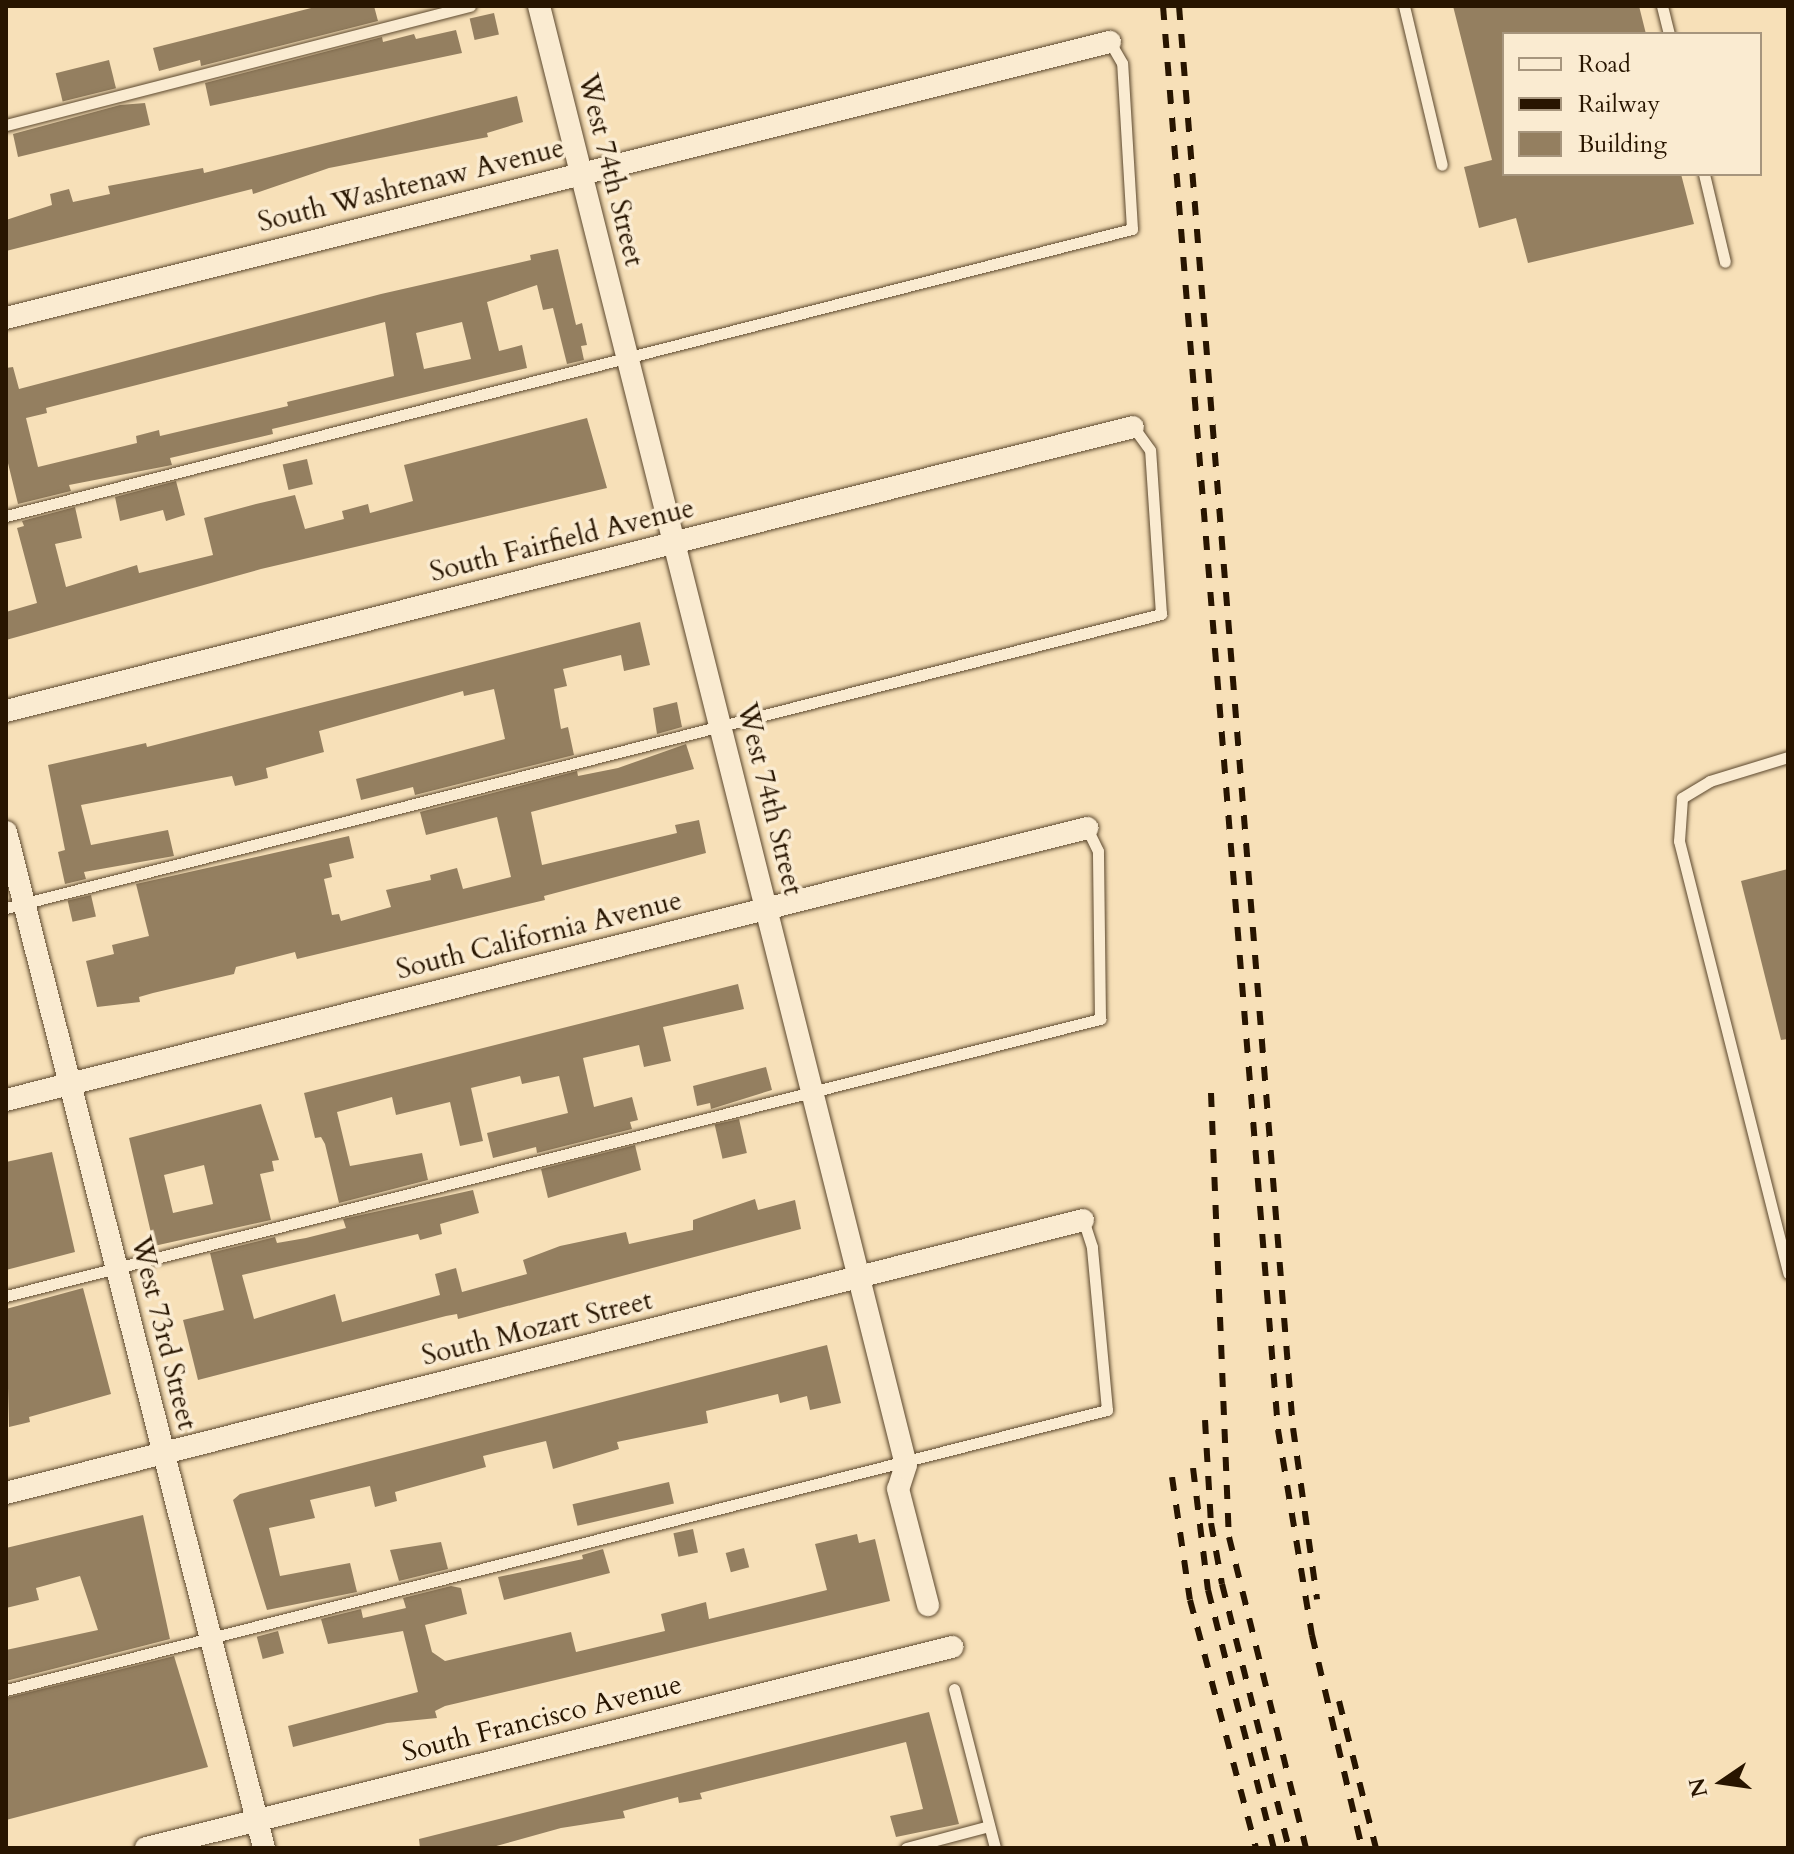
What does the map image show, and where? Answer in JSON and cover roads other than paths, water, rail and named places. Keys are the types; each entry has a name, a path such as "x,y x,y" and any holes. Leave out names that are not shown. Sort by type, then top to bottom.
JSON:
{"street":[{"name":"West 74th Street","path":"539,6 906,1465 898,1489 928,1605"},
{"name":"South Washtenaw Avenue","path":"6,318 1110,42"},
{"name":"South Fairfield Avenue","path":"6,711 1133,427"},
{"name":"South California Avenue","path":"6,1100 1087,828"},
{"name":"West 73rd Street","path":"6,832 15,906 70,1084 264,1848"},
{"name":"South Mozart Street","path":"6,1493 1083,1220"},
{"name":"South Francisco Avenue","path":"146,1848 952,1647"}],"lane":[{"path":"6,125 470,6"},
{"path":"1404,6 1442,165"},
{"path":"1662,6 1668,32"},
{"path":"6,516 1132,229 1122,63 1110,42"},
{"path":"1704,176 1725,262"},
{"path":"15,906 1161,614 1150,450 1133,427"},
{"path":"1788,757 1710,781 1682,798 1679,841 1788,1273"},
{"path":"6,1296 1100,1019 1098,851 1087,828"},
{"path":"6,1690 906,1465 1107,1410 1092,1247 1083,1220"},
{"path":"954,1689 995,1848"},
{"path":"906,1848 989,1826"}],"railway":[{"path":"1163,6 1278,1430 1312,1635 1362,1848"},
{"path":"1179,6 1293,1428 1317,1599"},
{"path":"1211,1093 1229,1537 1306,1848"},
{"path":"1205,1420 1211,1523 1222,1584 1289,1848"},
{"path":"1193,1468 1208,1590 1274,1848"},
{"path":"1172,1477 1190,1600 1256,1848"},
{"path":"1339,1701 1376,1848"}]}
